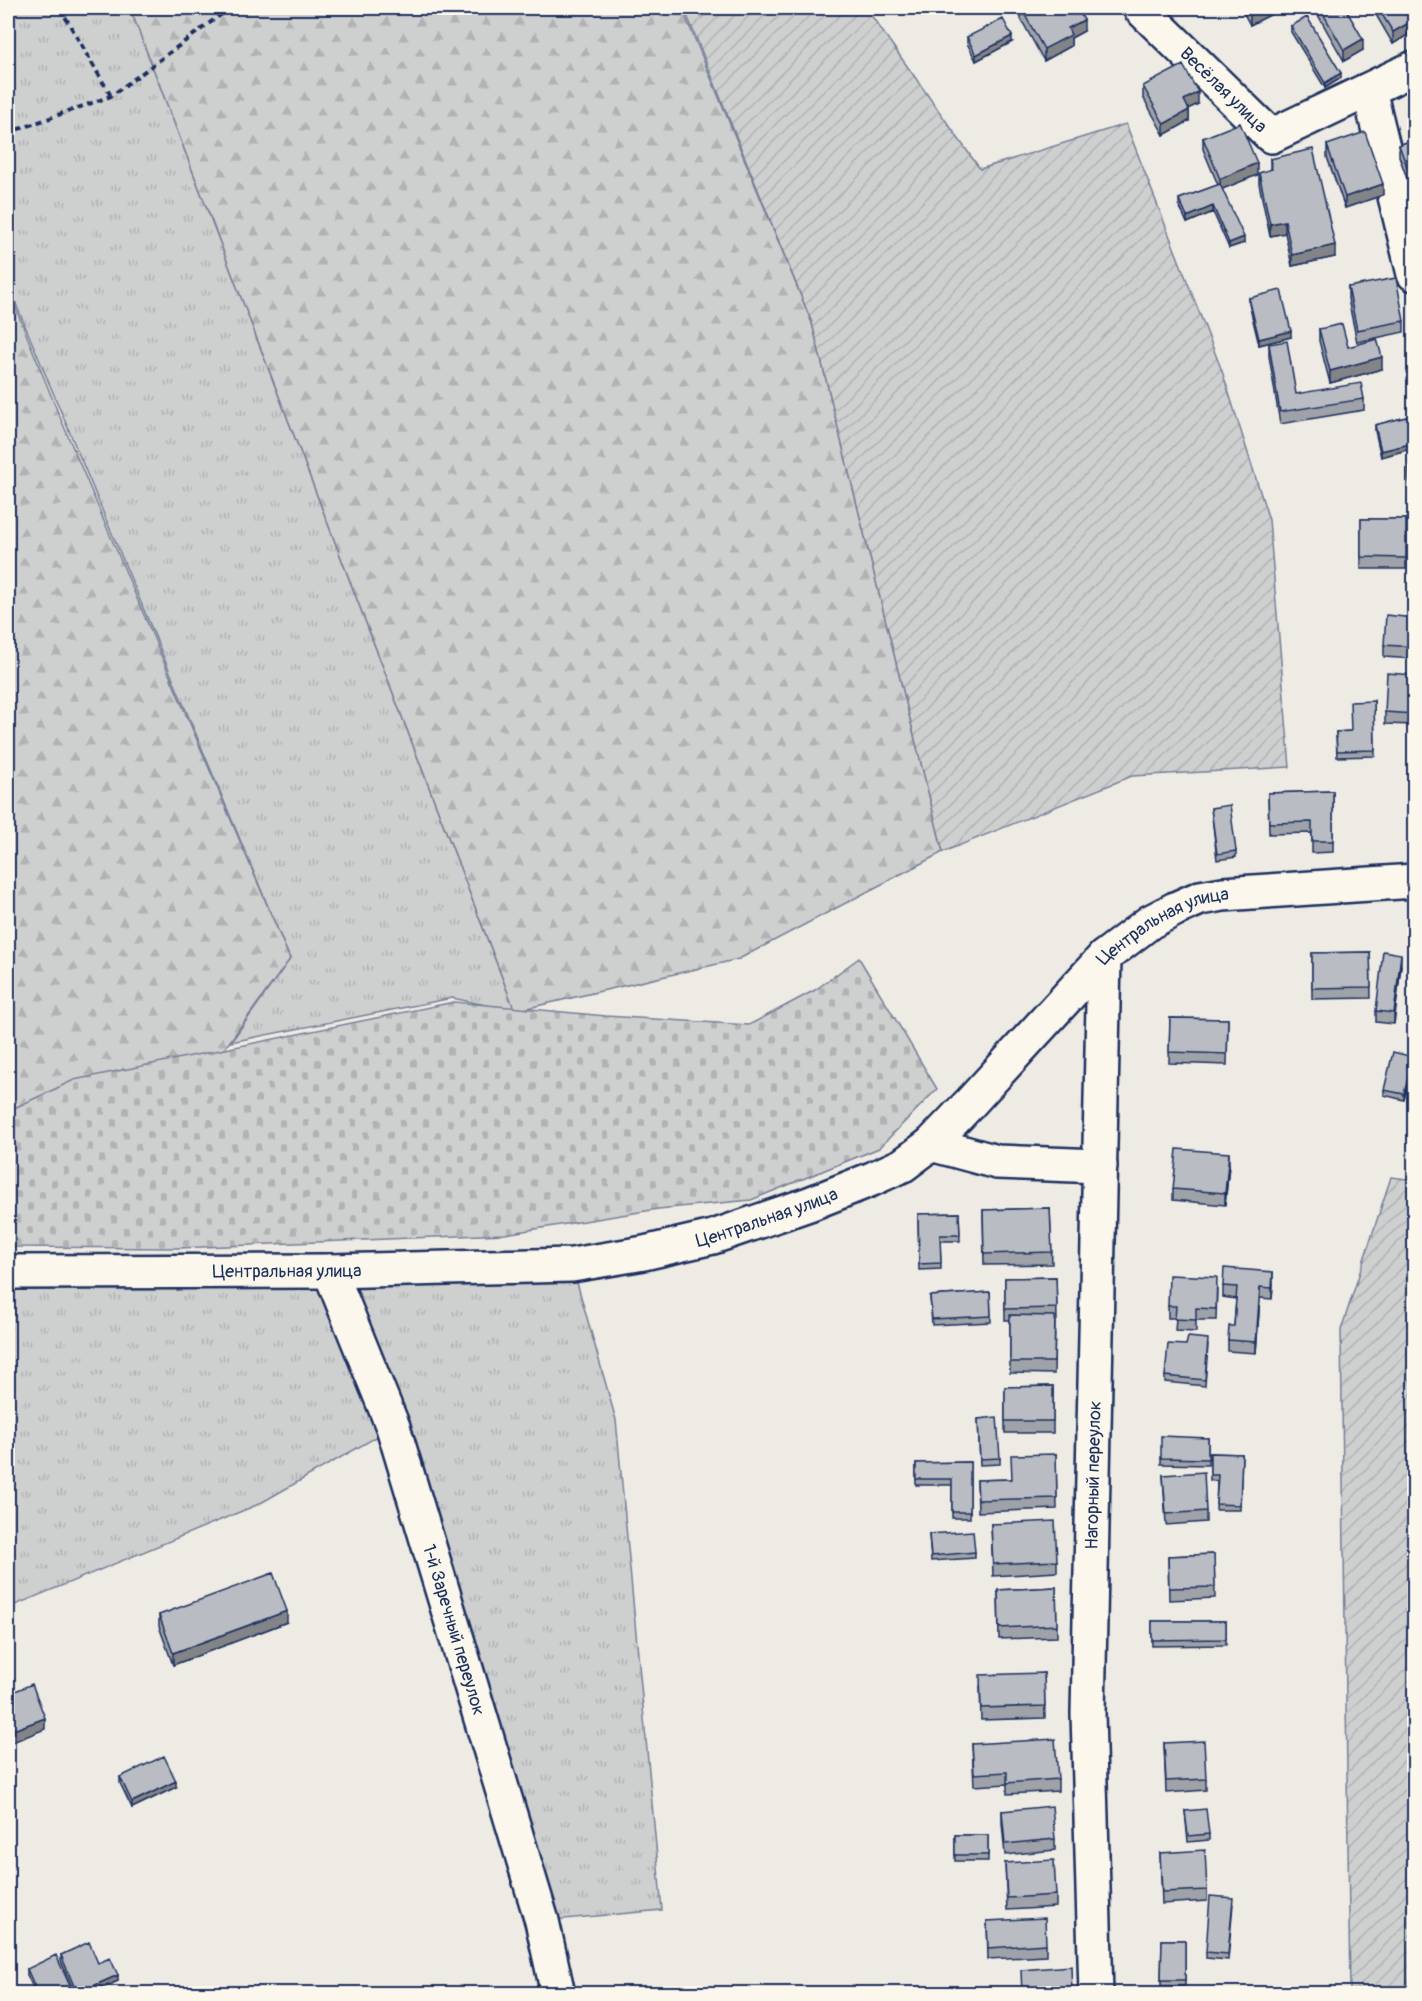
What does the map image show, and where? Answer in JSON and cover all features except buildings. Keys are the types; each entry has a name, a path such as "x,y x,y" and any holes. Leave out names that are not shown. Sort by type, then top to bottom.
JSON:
{"street":[{"name":"Весёлая улица","path":"1140,8 1271,136 1414,68"},
{"path":"1369,90 1414,274"},
{"name":"Центральная улица","path":"8,1272 330,1271 572,1265 644,1253 713,1237 809,1204 903,1165 931,1144 1104,957 1150,922 1200,898 1223,894 1414,881"},
{"name":"Нагорный переулок","path":"1096,1994 1088,1713 1104,957"},
{"path":"931,1144 997,1162 1100,1166"},
{"name":"1-й Заречный переулок","path":"330,1271 393,1427 542,1921 558,1994"}],"path":[{"path":"60,8 111,96"},
{"path":"8,133 111,96 230,8"}],"green space":[{"path":"8,8 130,8 515,1011 452,998 231,1042 290,959 8,285"},
{"path":"130,8 682,8 812,323 943,852 739,959 515,1011"},
{"path":"684,8 866,8 980,169 1126,124 1222,371 1269,520 1290,767 1132,776 943,852 812,323"},
{"path":"8,289 290,959 179,1111 8,1167"},
{"path":"859,958 937,1089 879,1148 751,1200 658,1209 505,1234 179,1248 8,1247 8,1111 74,1080 454,1002 606,1016 749,1025 815,990"},
{"path":"1391,1177 1414,1180 1414,1993 1350,1993 1341,1330"},
{"path":"572,1265 616,1420 662,1910 542,1921 392,1428 259,1504 8,1608 8,1272"}]}
